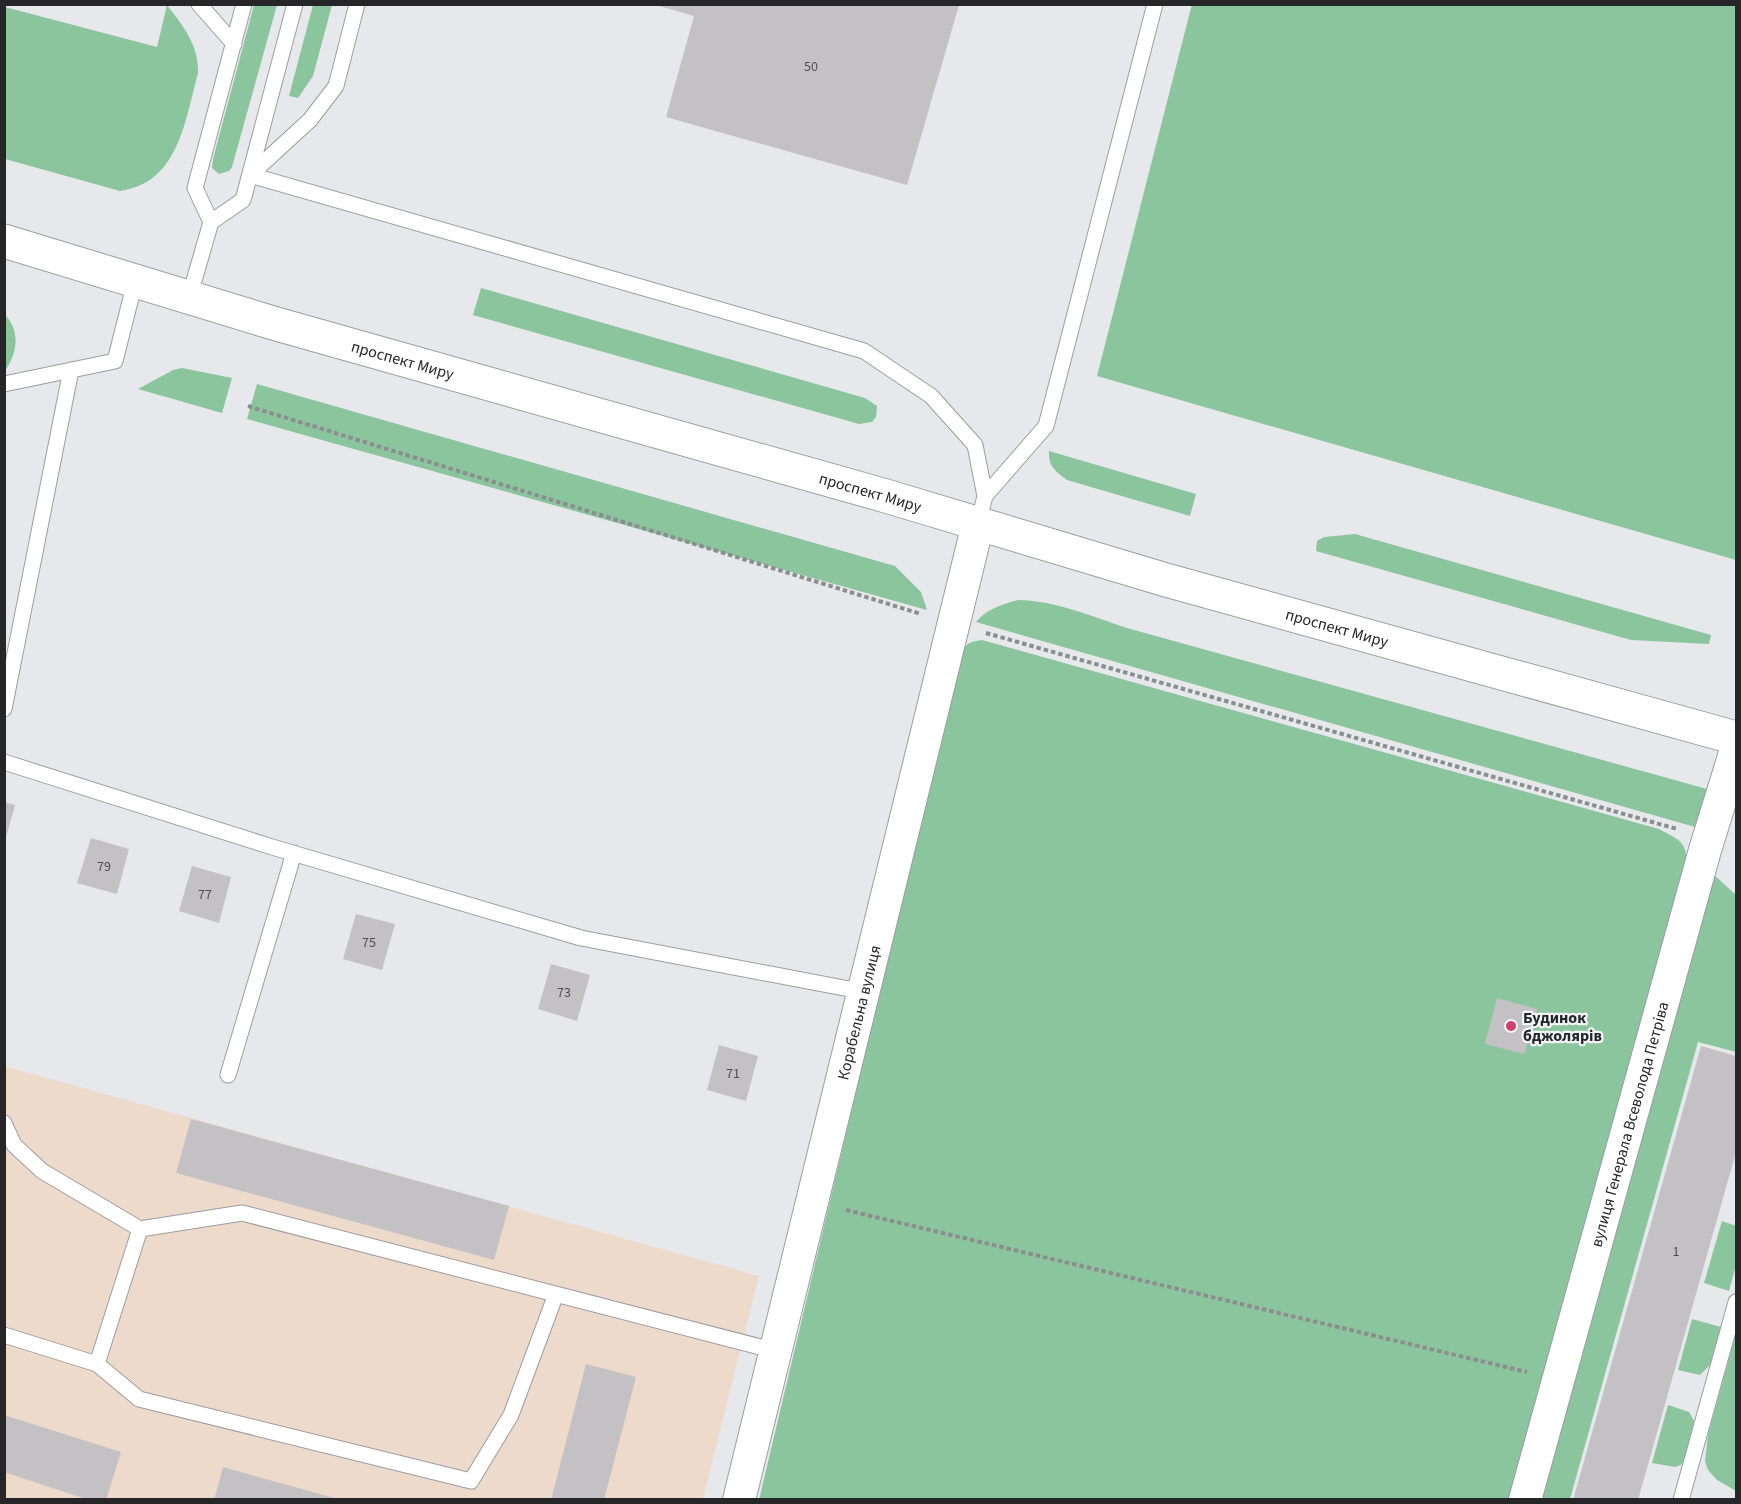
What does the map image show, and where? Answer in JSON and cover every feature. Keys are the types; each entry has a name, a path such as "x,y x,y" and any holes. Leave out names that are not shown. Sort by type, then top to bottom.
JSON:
{"main road":[{"name":"проспект Миру","path":"4,241 189,298 982,510 1166,580 1737,738"}],"street":[{"name":"Корабельна вулиця","path":"739,1500 982,510"},
{"name":"вулиця Генерала Всеволода Петріва","path":"1525,1500 1708,839 1737,750"}],"lane":[{"path":"199,4 234,44"},
{"path":"211,222 195,188 244,4"},
{"path":"189,298 211,222 243,200 295,4"},
{"path":"250,175 310,120 336,86 357,4"},
{"path":"982,510 1046,426 1155,4"},
{"path":"250,175 864,351 931,396 975,445 982,510"},
{"path":"4,384 116,361 135,282"},
{"path":"4,709 71,370"},
{"path":"4,762 294,853 581,938 865,992"},
{"path":"228,1075 294,853"},
{"path":"4,1124 14,1145 42,1171 140,1229 242,1213 776,1351"},
{"path":"97,1364 140,1229"},
{"path":"4,1335 97,1364 139,1399 471,1481 511,1415 556,1294"},
{"path":"1681,1500 1737,1302"}],"path":[{"path":"248,406 953,624 1644,818 1708,839"},
{"path":"813,1202 1560,1379"}],"shaded area":[{"path":"4,1066 759,1276 703,1499 5,1499"}],"green space":[{"path":"1192,4 1736,5 1736,560 1097,376"},
{"path":"167,5 193,45 198,73 189,110 176,147 167,163 155,176 140,186 120,191 5,159 5,7 157,47"},
{"path":"254,5 277,5 232,167 229,171 219,174 212,168 213,159"},
{"path":"313,5 332,5 313,76 298,98 289,96"},
{"path":"481,288 865,398 877,406 876,417 872,422 859,424 473,315"},
{"path":"5,315 13,328 16,343 5,371"},
{"path":"182,368 232,378 222,413 138,389 173,370"},
{"path":"257,384 895,566 921,592 927,610 247,419"},
{"path":"1049,451 1196,494 1190,516 1067,480 1053,468"},
{"path":"1355,534 1711,635 1709,644 1631,640 1316,551 1317,541 1324,537"},
{"path":"1018,600 1060,606 1127,628 1707,789 1707,799 1700,824 1695,827 976,622 990,610"},
{"path":"982,640 1659,829 1676,838 1683,845 1686,864 1511,1499 759,1500 958,662 966,646"},
{"path":"1713,874 1736,895 1736,1052 1698,1042 1570,1499 1541,1500"},
{"path":"1722,1221 1736,1226 1736,1265 1729,1291 1704,1283"},
{"path":"1692,1319 1721,1327 1710,1365 1700,1375 1678,1370"},
{"path":"1736,1333 1736,1491 1717,1480 1708,1470 1705,1461 1708,1435"},
{"path":"1668,1405 1689,1412 1694,1421 1685,1459 1681,1465 1675,1467 1652,1463"}],"building":[{"path":"656,5 959,5 907,185 666,117 694,16"},
{"path":"4,802 15,805 5,841 4,841"},
{"path":"91,838 129,849 117,894 77,883"},
{"path":"192,866 231,877 219,923 179,911"},
{"path":"356,914 395,924 382,970 343,959"},
{"path":"551,964 590,975 577,1021 538,1009"},
{"name":"Будинок бджолярів","path":"1497,998 1537,1009 1524,1054 1485,1044"},
{"path":"719,1045 758,1056 746,1101 707,1090"},
{"path":"1701,1046 1736,1056 1736,1152 1638,1500 1573,1500"},
{"path":"191,1119 509,1206 494,1260 176,1173"},
{"path":"586,1364 636,1377 604,1500 551,1500"},
{"path":"4,1415 121,1452 106,1500 89,1500 4,1472"},
{"path":"223,1467 338,1499 338,1500 214,1500"}],"place":[{"name":"Будинок бджолярів","path":"1511,1026"}]}
